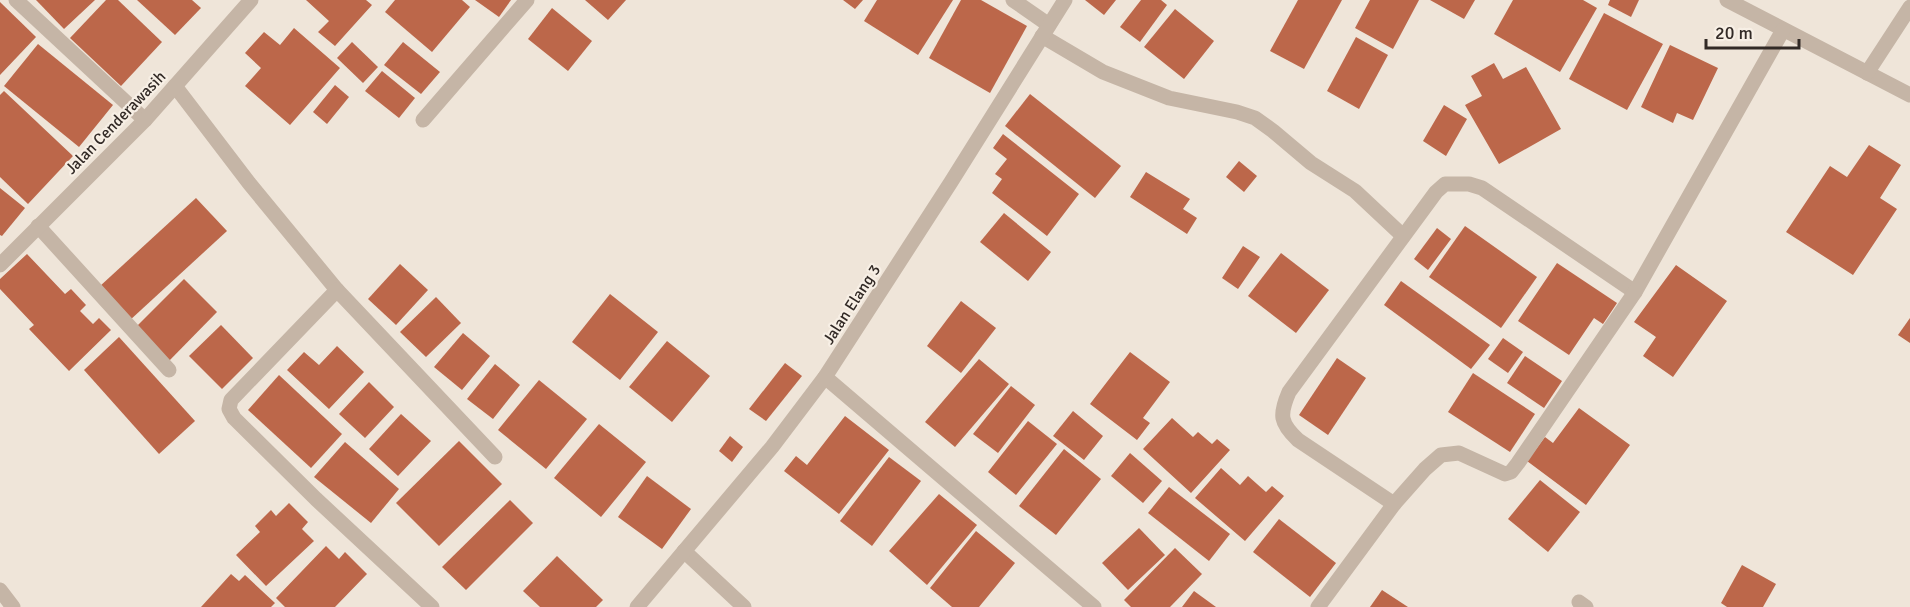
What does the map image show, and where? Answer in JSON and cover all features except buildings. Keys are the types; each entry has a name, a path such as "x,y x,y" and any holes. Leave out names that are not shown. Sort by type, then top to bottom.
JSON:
{"street":[{"path":"16,0 145,120"},
{"name":"Jalan Cenderawasih","path":"0,265 145,120 251,0"},
{"path":"423,120 527,0"},
{"path":"1013,0 1046,30 1104,72 1169,98 1255,118 1311,163 1355,191 1403,236"},
{"name":"Jalan Elang 3","path":"637,607 772,447 825,377 1065,0"},
{"path":"1727,0 1910,95"},
{"path":"1868,73 1910,7"},
{"path":"1318,607 1394,504 1425,469 1441,455 1460,453 1505,474 1511,472 1635,292 1783,30"},
{"path":"175,86 249,183 337,290 495,457"},
{"path":"1394,504 1298,440 1287,429 1282,419 1283,407 1289,392 1436,192 1445,184 1469,184 1482,188 1635,292"},
{"path":"38,226 170,370"},
{"path":"337,290 231,400 229,409 234,418 307,490 432,607"},
{"path":"825,377 1094,607"},
{"path":"684,551 744,607"},
{"path":"0,590 13,607"}]}
